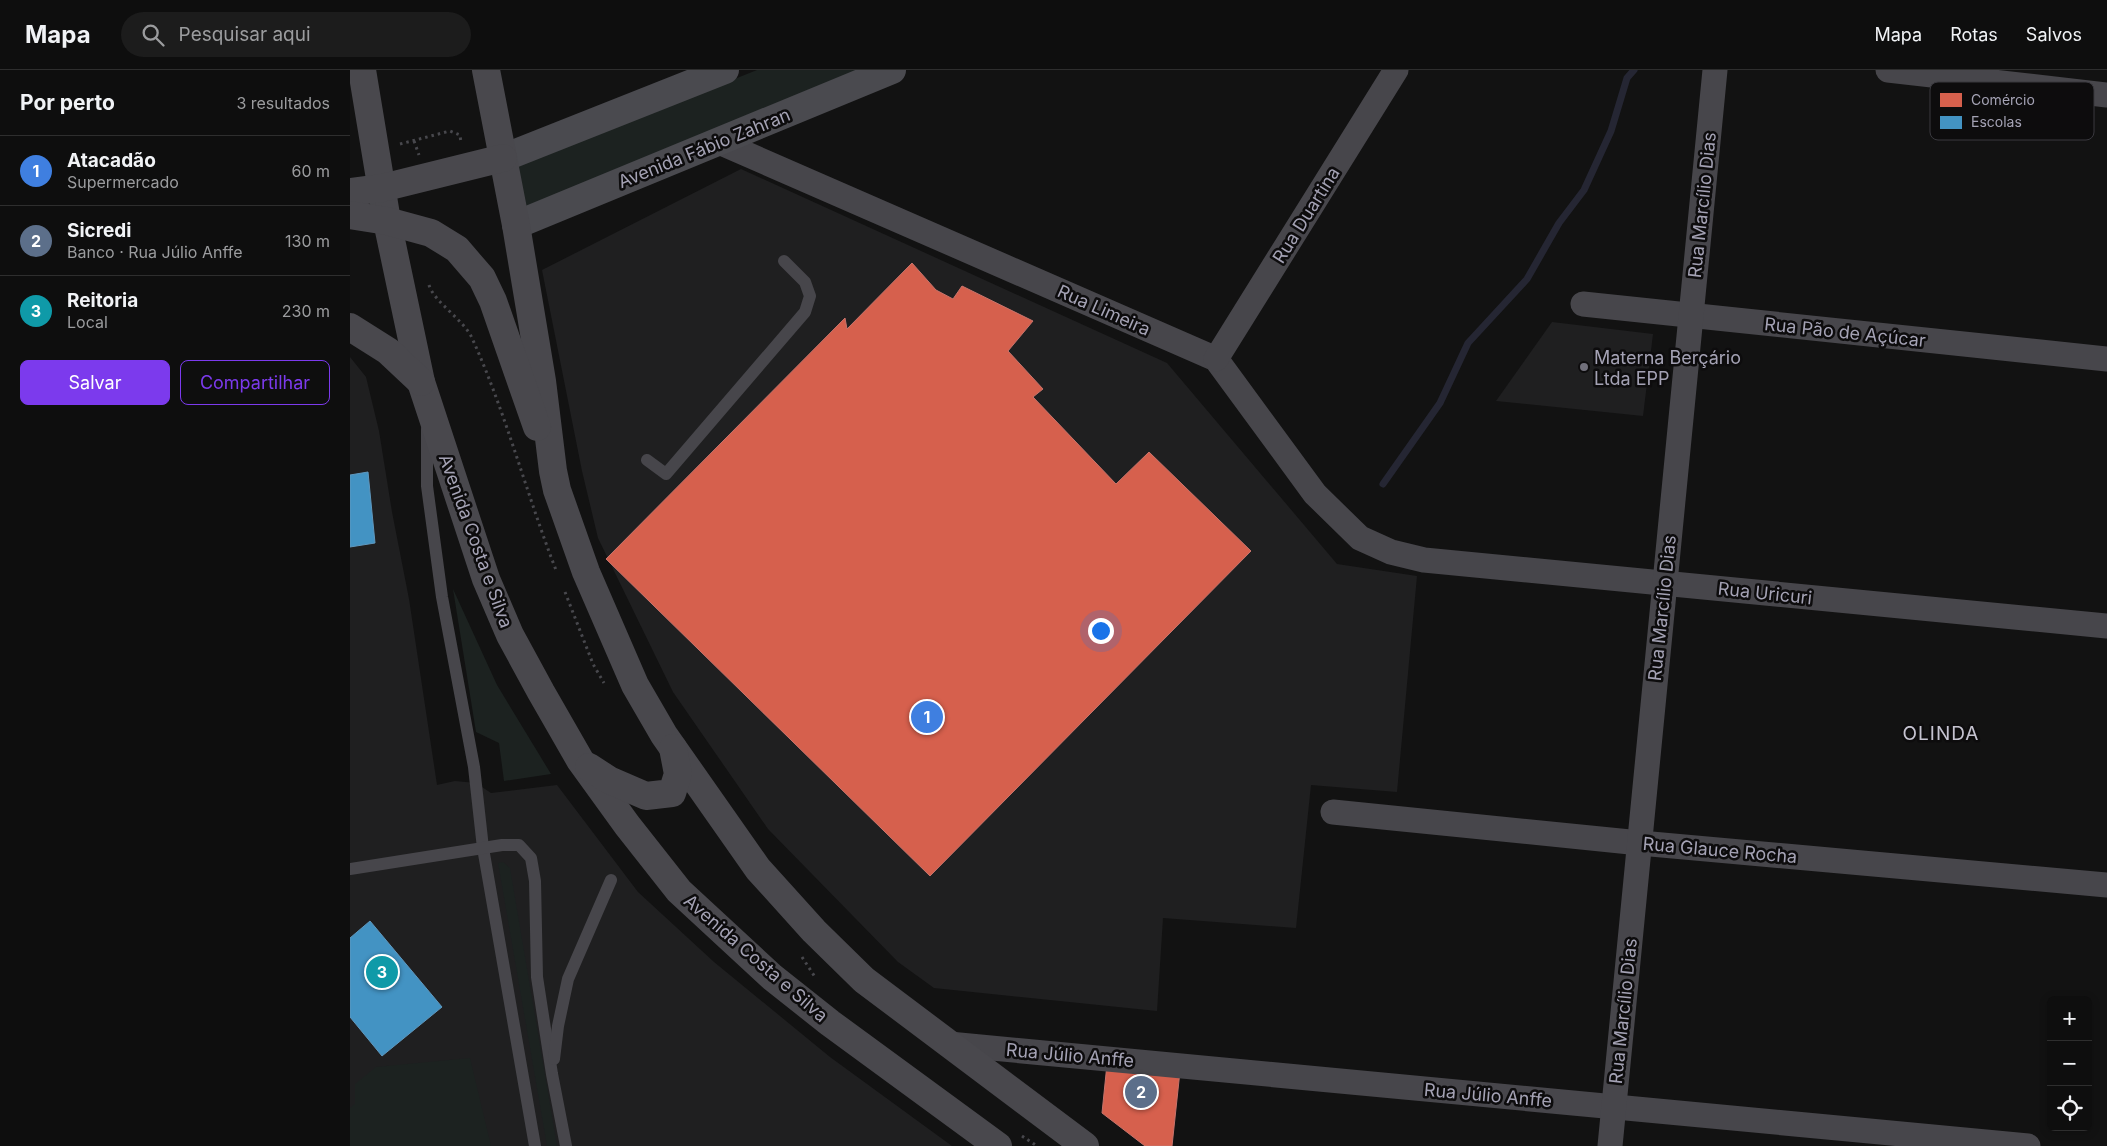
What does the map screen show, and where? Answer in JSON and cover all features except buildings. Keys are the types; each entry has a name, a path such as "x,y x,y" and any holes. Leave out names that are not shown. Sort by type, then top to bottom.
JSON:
{"main road":[{"name":"Avenida Costa e Silva","path":"362,70 388,221 424,392 486,579 519,652 582,762 626,825 679,891 772,977 830,1023 998,1146"},
{"path":"486,70 516,225 542,381 557,490 586,572 635,686 672,748 758,869 814,931 864,980 1085,1146"},
{"path":"350,192 382,188 503,158 725,70"},
{"name":"Avenida Fábio Zahran","path":"516,225 892,70"},
{"path":"350,215 388,221 431,233 457,249 482,278 494,301 553,471"},
{"path":"350,327 388,351 424,392"},
{"path":"582,762 609,780 646,796 672,792 678,774 672,748"}],"street":[{"name":"Rua Duartina","path":"1216,359 1396,70"},
{"name":"Rua Marcílio Dias","path":"1610,1146 1715,70"},
{"path":"1888,70 1998,82"},
{"path":"2094,93 2107,94"},
{"name":"Rua Limeira","path":"719,142 1216,359"},
{"name":"Rua Pão de Açúcar","path":"1583,304 2107,359"},
{"name":"Rua Uricuri","path":"1216,359 1315,494 1360,538 1391,552 1424,560 2107,626"},
{"name":"Rua Glauce Rocha","path":"1333,812 1640,843 2107,885"},
{"name":"Rua Júlio Anffe","path":"949,1044 2028,1146"}],"lane":[{"path":"647,460 666,474 804,312 810,296 805,282 784,261"},
{"path":"424,392 427,486 442,597 474,766 483,848 535,1146"},
{"path":"350,869 502,845 519,845 532,858 535,881 537,977 552,1074 566,1146"},
{"path":"552,1074 558,1026 568,979 611,880"}],"shaded area":[{"path":"757,70 872,70 521,213 513,168"},
{"path":"741,169 1167,363 1337,564 1417,576 1397,792 1311,785 1296,928 1163,918 1157,1011 934,988 898,962 768,829 673,692 598,538 582,471 542,270"},
{"name":"Materna Berçário Ltda EPP","path":"1552,322 1653,334 1643,416 1496,401"},
{"path":"350,357 366,377 379,431 409,599 437,785 455,781 476,783 491,793 557,785 638,892 714,962 830,1057 952,1146 350,1146"},
{"path":"453,589 497,685 551,774 504,781 499,743 476,732"},
{"path":"503,862 510,868 557,1146 547,1146 498,863"},
{"path":"470,1058 491,1146 350,1146 350,1108 355,1104 355,1084 376,1067"}],"waterway":[{"path":"1383,484 1440,403 1468,343 1527,279 1559,223 1584,190 1611,131 1627,78 1634,70"}],"place":[{"name":"Materna Berçário Ltda EPP","path":"1584,367"},
{"name":"Atacadão","path":"927,717"},
{"name":"Reitoria","path":"382,972"},
{"name":"Sicredi","path":"1141,1092"}],"district":[{"name":"OLINDA","path":"1941,733"}]}
